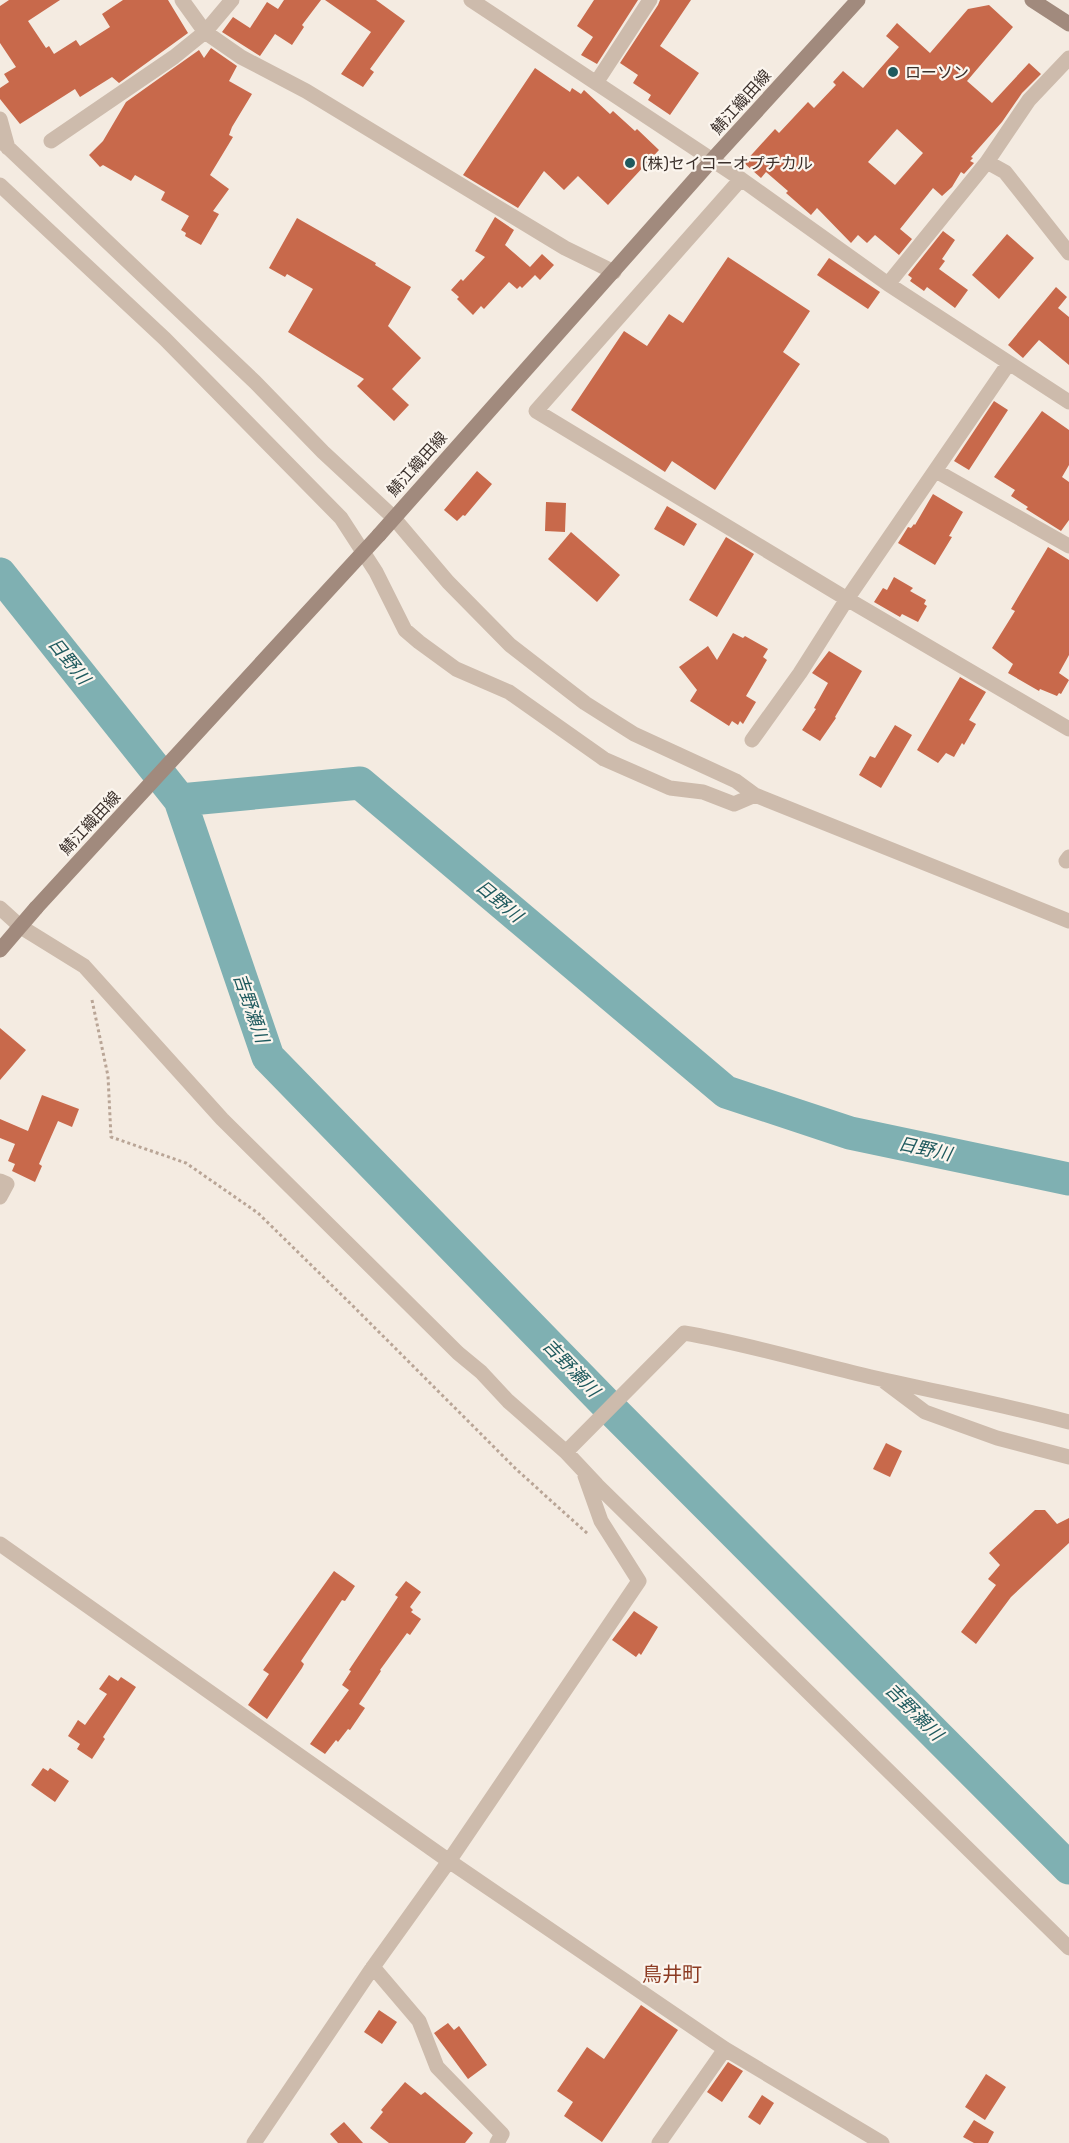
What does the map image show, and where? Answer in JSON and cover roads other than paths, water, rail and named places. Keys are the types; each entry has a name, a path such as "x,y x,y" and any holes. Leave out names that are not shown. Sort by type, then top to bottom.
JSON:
{"main road":[{"name":"鯖江織田線","path":"0,950 36,908 379,536 393,517 712,160 858,0"},
{"path":"1032,0 1069,24"}],"street":[{"path":"182,0 205,32 241,57 306,91 565,248 614,272"},
{"path":"51,141 174,57 205,32 232,0"},
{"path":"471,0 741,179 888,284 1069,402"},
{"path":"596,83 650,0"},
{"path":"888,284 987,162 1029,100 1069,58"},
{"path":"0,119 4,144 255,382 323,452 393,517 448,582 488,624 510,645 585,703 634,734 736,781 755,795 1069,921"},
{"path":"987,162 1005,172 1069,254"},
{"path":"741,179 536,411 847,599 1069,729"},
{"path":"0,185 165,339 341,518 376,572 405,630 419,642 456,669 509,692 604,759 670,788 703,792 734,804 755,795"},
{"path":"752,740 800,673 847,599 1009,363"},
{"path":"936,471 1069,546"},
{"path":"0,908 21,927 84,966 222,1119 458,1353 566,1452 1069,1948"},
{"path":"0,1181 7,1184 0,1197"},
{"path":"566,1452 684,1333 727,1340 881,1379 1016,1408 1069,1422"},
{"path":"881,1379 925,1412 998,1438 1069,1457"},
{"path":"254,2143 639,1581 601,1521 583,1471"},
{"path":"0,1544 449,1861 725,2049 882,2143"},
{"path":"373,1967 419,2021 437,2067 502,2134 496,2143"},
{"path":"659,2143 725,2049"}],"waterway":[{"name":"吉野瀬川","path":"0,574 180,800 268,1057 611,1409 1069,1868"},
{"name":"日野川","path":"180,800 360,783 726,1092 850,1133 1069,1179"}],"place":[{"name":"ローソン","path":"893,72"},
{"name":"(株)セイコーオプチカル","path":"630,163"}],"district":[{"name":"鳥井町","path":"672,1974"}]}
